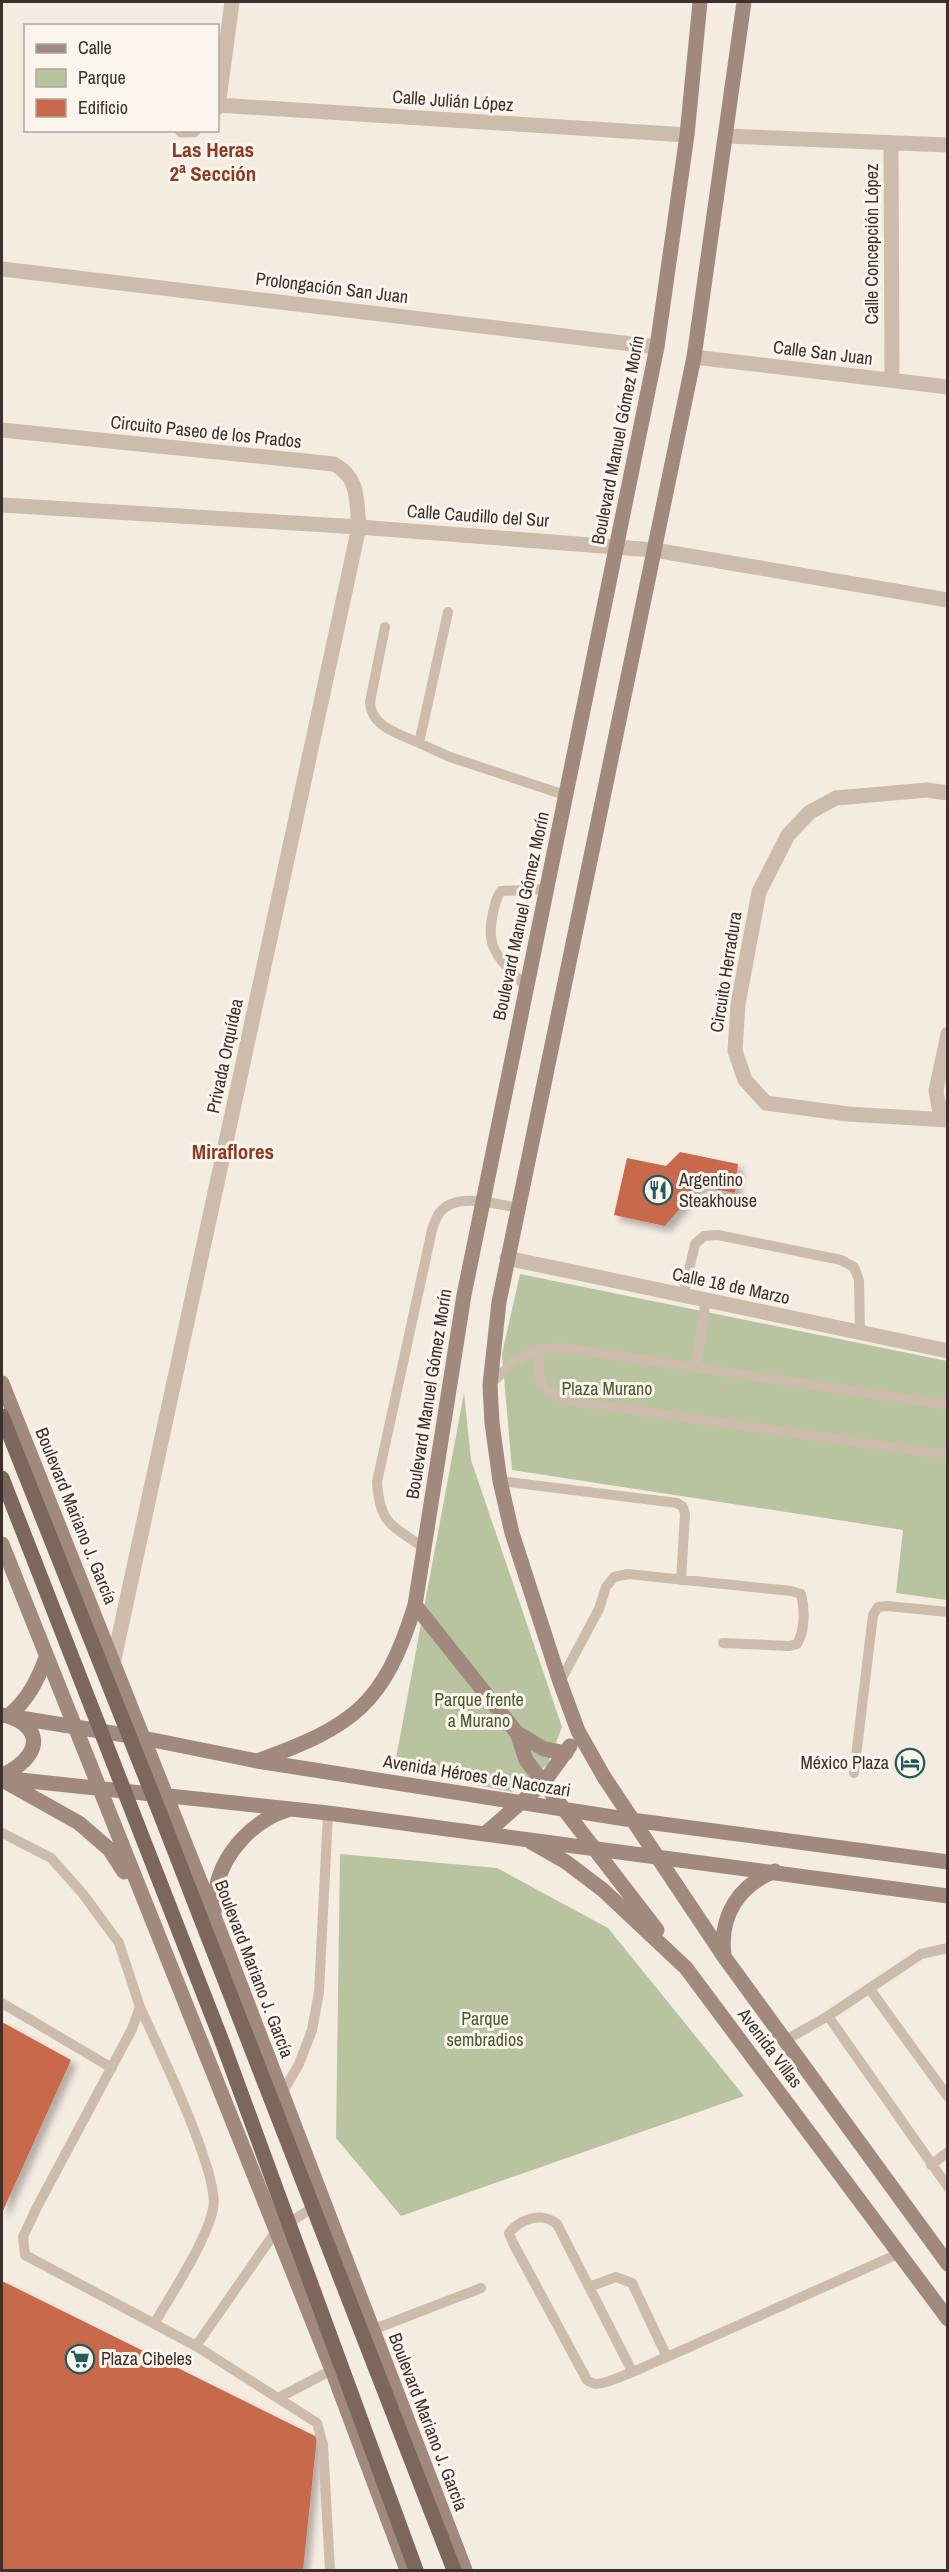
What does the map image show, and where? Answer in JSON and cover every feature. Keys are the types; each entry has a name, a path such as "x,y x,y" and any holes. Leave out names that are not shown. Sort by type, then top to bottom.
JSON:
{"main road":[{"name":"Boulevard Manuel Gómez Morín","path":"257,1761 315,1739 341,1726 365,1705 384,1680 403,1643 415,1605 464,1295 525,986 657,347 687,135 700,2"},
{"path":"632,1820 578,1731 560,1682 512,1533 500,1481 492,1423 490,1385 493,1345 507,1258 694,357 727,136 744,2"},
{"name":"Boulevard Mariano J. García","path":"2,1383 214,1916 465,2571"},
{"path":"2,1416 161,1816 454,2571"},
{"path":"2,1428 17,1420"},
{"path":"2,1478 220,2037 416,2571"},
{"path":"2,1544 145,1907 332,2370 407,2571"},
{"path":"415,1605 518,1733 544,1749 566,1753"},
{"path":"5,1715 20,1706 35,1685 46,1658"},
{"path":"2,1777 24,1763 31,1752 32,1743 31,1732 25,1724 5,1715"},
{"name":"Avenida Héroes de Nacozari","path":"5,1715 143,1738 257,1761 632,1820 948,1862"},
{"path":"486,1833 544,1782 566,1753 578,1731"},
{"path":"518,1733 526,1760 686,1968"},
{"path":"2,1777 328,1813 775,1871 948,1896"},
{"path":"2,1777 79,1823 109,1849 145,1907"},
{"path":"214,1916 217,1885 229,1855 250,1831 276,1813 290,1809"},
{"name":"Avenida Villas","path":"632,1820 784,2041 948,2264"},
{"name":"Avenida Villas","path":"523,1838 566,1862 603,1890 686,1968 948,2319"},
{"path":"725,1958 723,1942 729,1911 748,1886 775,1871"}],"street":[{"path":"219,99 232,2"},
{"name":"Calle Julián López","path":"219,106 687,135"},
{"path":"727,136 948,145"},
{"name":"Calle Concepción López","path":"891,143 892,380"},
{"name":"Prolongación San Juan","path":"2,269 657,347"},
{"name":"Calle San Juan","path":"694,357 948,387"},
{"name":"Circuito Paseo de los Prados","path":"2,430 334,464 346,470 353,481 359,527"},
{"name":"Calle Caudillo del Sur","path":"2,506 359,527 654,550 948,600"},
{"name":"Privada Orquídea","path":"113,1664 359,527"},
{"name":"Circuito Herradura","path":"944,1119 848,1114 766,1103 745,1080 735,1051 738,1005 759,892 788,835 810,812 836,798 927,790 948,793"},
{"path":"944,1119 936,1091 948,1034"},
{"name":"Calle 18 de Marzo","path":"507,1258 948,1351"}],"lane":[{"path":"418,743 448,612"},
{"path":"385,627 370,702 370,714 378,723 450,757 566,795"},
{"path":"525,986 495,952 490,941 489,930 497,896 501,891 546,890"},
{"path":"424,1548 386,1521 379,1502 377,1482 432,1230 440,1212 453,1202 483,1201 518,1208"},
{"path":"683,1296 695,1244 704,1236 718,1235 841,1260 854,1267 859,1280 860,1333"},
{"path":"696,1367 706,1300"},
{"path":"490,1385 513,1362 540,1349 564,1348 948,1405"},
{"path":"540,1349 538,1378 549,1395 570,1401 948,1455"},
{"path":"500,1481 677,1503 683,1507 685,1514 681,1580"},
{"path":"560,1682 599,1609 606,1587 614,1577 628,1575 791,1591 801,1594 804,1603 801,1637 797,1644 789,1646 723,1643"},
{"path":"854,1773 873,1615 878,1607 887,1606 948,1612"},
{"path":"281,2095 299,2064 312,2030 319,1992 328,1813"},
{"path":"2,1833 51,1858 83,1894 119,1943 140,2007 204,2157 215,2199 213,2211 194,2253 154,2324"},
{"path":"784,2041 828,2016 921,1954 948,1948"},
{"path":"869,1988 948,2097"},
{"path":"2,2003 112,2068"},
{"path":"140,2007 112,2068 51,2179 23,2237 25,2254 196,2346 317,2423 323,2445 330,2571"},
{"path":"828,2016 948,2187"},
{"path":"931,2165 948,2152"},
{"path":"196,2346 276,2231 322,2202"},
{"path":"632,2371 557,2224 548,2217 537,2217 514,2227 509,2233 587,2380 595,2384 603,2383 632,2371 667,2356 900,2253"},
{"path":"590,2287 616,2277 632,2283 667,2356"},
{"path":"372,2330 481,2288"},
{"path":"278,2398 332,2370"}],"green space":[{"name":"Plaza Murano","path":"520,1274 947,1361 947,1600 896,1593 903,1530 512,1470 502,1354"},
{"name":"Parque frente a Murano","path":"464,1393 471,1460 562,1727 548,1764 512,1792 394,1769"},
{"name":"Parque sembradios","path":"340,1854 497,1868 608,1928 744,2096 401,2216 336,2138"}],"building":[{"name":"Argentino Steakhouse","path":"680,1152 738,1164 735,1193 699,1186 665,1226 614,1215 627,1158 666,1166"},
{"path":"2,2022 71,2060 2,2213"},
{"name":"Plaza Cibeles","path":"2,2281 317,2437 303,2570 2,2570"}],"place":[{"name":"Argentino Steakhouse","path":"658,1190"},
{"name":"México Plaza","path":"910,1763"},
{"name":"Plaza Cibeles","path":"80,2359"}],"district":[{"name":"Las Heras 2ª Sección","path":"213,162"},
{"name":"Miraflores","path":"233,1152"}]}
